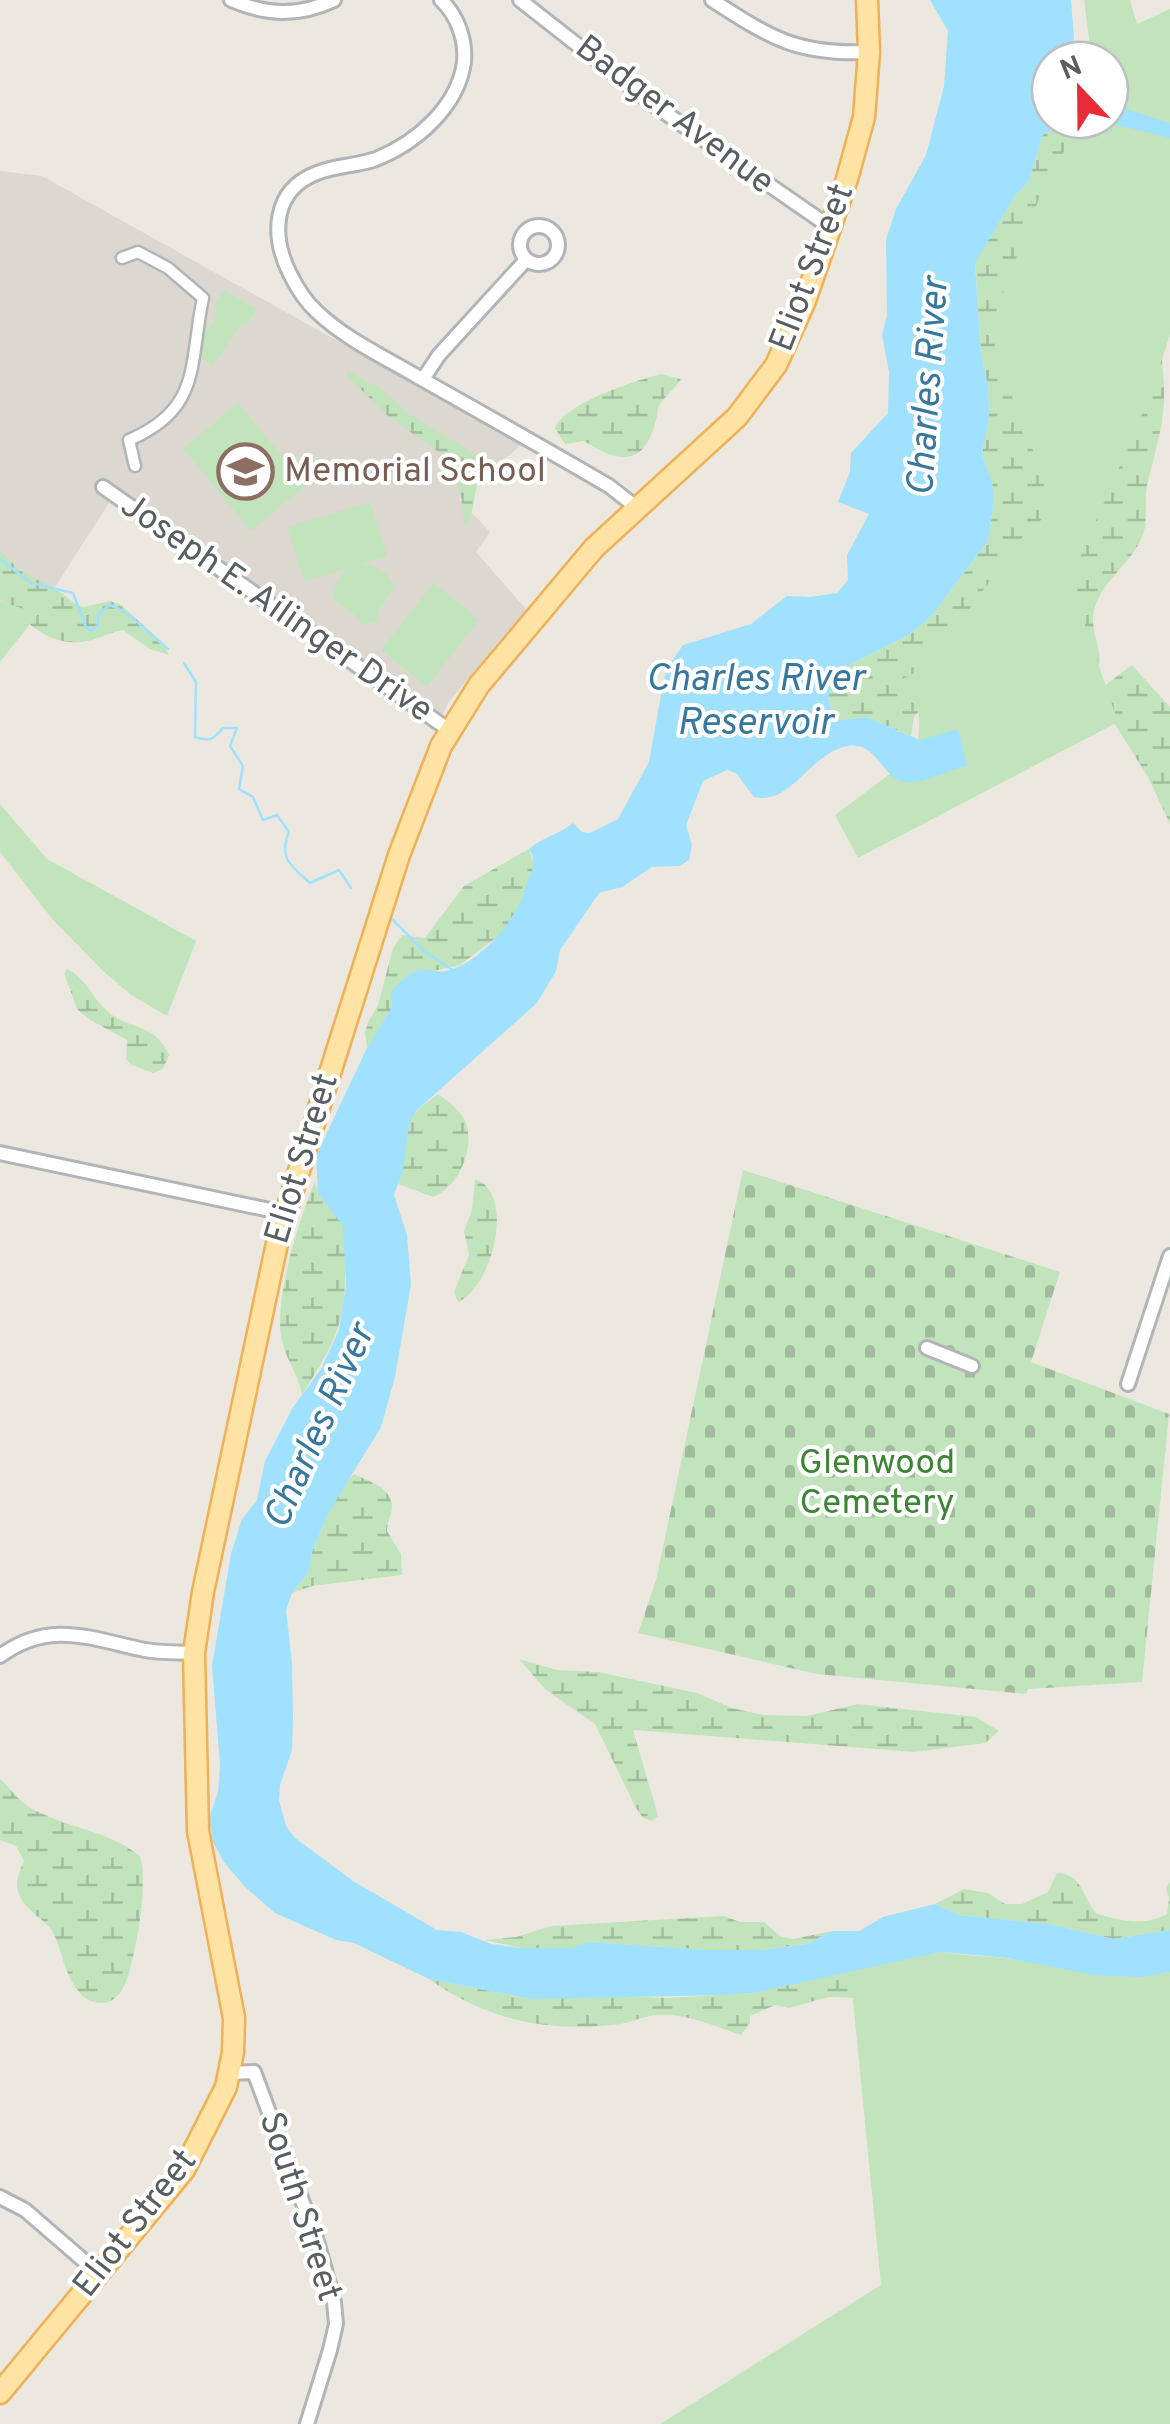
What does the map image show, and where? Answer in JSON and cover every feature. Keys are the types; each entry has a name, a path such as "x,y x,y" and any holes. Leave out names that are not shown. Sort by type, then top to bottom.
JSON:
{"main road":[{"name":"Eliot Street","path":"0,2393 184,2170 226,2087 234,2018 198,1831 194,1653 202,1592 284,1214 429,774 450,730 480,685 594,548 726,428 759,391 798,319 864,118 868,0"}],"street":[{"path":"231,0 278,14 300,12 334,0"},
{"path":"441,0 454,16 464,52 458,84 448,102 424,129 394,150 301,181 282,204 276,224 288,271 314,310 346,335 610,486 636,507"},
{"name":"Badger Avenue","path":"520,0 654,104 830,228"},
{"path":"712,0 782,41 830,54 869,52"},
{"path":"122,258 138,252 168,268 204,298 194,370 178,405 157,428 130,440 134,466"},
{"path":"422,379 526,260"},
{"name":"Joseph E. Ailinger Drive","path":"103,488 450,730"},
{"path":"0,1153 284,1214"},
{"path":"1128,1384 1170,1256"},
{"path":"927,1348 972,1366"},
{"path":"0,1656 42,1635 63,1632 151,1651 194,1653"},
{"name":"South Street","path":"229,2072 254,2072 285,2150 334,2302 336,2324 307,2424"},
{"path":"0,2196 25,2210 98,2274"}],"shaded area":[{"name":"Memorial School","path":"0,171 42,176 522,444 459,499 490,532 476,552 526,609 449,702 434,730 110,501 38,614 0,601"}],"green space":[{"path":"1084,0 1130,0 1137,24 1170,9 1170,335 1150,396 1070,581 1118,722 858,858 835,815 917,749 916,704 891,685 914,673 935,643 963,617 1023,537 1043,518 1044,479 995,353 994,325 1048,175 1069,140 1130,140 1130,40 1089,40"},
{"path":"1041,140 1075,140 1170,155 1161,344 1162,421 1147,487 1141,539 1104,588 1094,611 1100,663 1086,676 938,689 914,717 911,736 866,717 835,721 828,697 839,673 907,636 928,620 988,541 994,501 982,455 989,417 988,387 981,355 975,262 1015,196 1029,181"},
{"path":"224,290 257,309 246,325 242,323 213,366 205,361 197,346 214,320 216,301"},
{"path":"348,371 382,389 409,414 489,462 491,471 477,484 470,522 464,524 461,496 446,457 389,417 345,374"},
{"path":"661,374 681,379 660,404 651,436 637,454 619,457 584,441 565,444 555,428 561,419 586,402"},
{"path":"238,403 306,485 251,531 183,448"},
{"path":"370,502 387,556 362,564 382,571 394,588 377,613 378,622 361,625 360,619 333,599 335,584 346,569 304,581 287,527"},
{"path":"0,551 20,570 77,605 110,601 121,605 161,641 169,655 150,649 123,630 78,642 41,632 0,597"},
{"path":"434,583 479,620 427,687 381,650"},
{"path":"0,601 38,614 0,662"},
{"path":"1132,665 1170,707 1170,824 1148,777 1109,715 1104,686"},
{"path":"0,804 47,859 196,941 167,1016 131,995 53,920 0,852"},
{"path":"529,849 535,867 521,905 506,930 460,965 434,971 393,1007 367,1048 368,1022 378,1005 393,948 402,935 425,938 464,886"},
{"path":"67,969 114,1017 148,1031 163,1044 169,1055 163,1069 153,1073 132,1065 126,1059 127,1040 77,1009 64,973"},
{"path":"438,1094 464,1119 468,1145 457,1177 433,1197 398,1184 409,1125 416,1111"},
{"name":"Glenwood Cemetery","path":"743,1170 1060,1272 1031,1362 1169,1414 1142,1682 1028,1689 1026,1694 817,1674 638,1633 656,1580"},
{"path":"475,1179 487,1187 495,1202 495,1240 481,1278 458,1302 454,1292 469,1255 464,1231 472,1210"},
{"path":"315,1182 344,1227 345,1287 336,1335 302,1395 283,1344 280,1320 290,1258"},
{"path":"354,1474 378,1485 391,1499 387,1531 401,1554 402,1575 312,1586 292,1593 308,1573 312,1552 329,1512"},
{"path":"519,1659 557,1670 598,1672 697,1693 732,1708 763,1715 807,1716 858,1704 976,1717 999,1731 985,1743 914,1752 633,1730 658,1816 652,1821 643,1818 636,1808 595,1724 546,1690"},
{"path":"0,1779 29,1807 114,1840 140,1856 143,1888 137,1939 128,1976 113,2000 94,2002 79,1991 52,1931 21,1898 17,1883 24,1861 16,1846 0,1840"},
{"path":"1057,1873 1077,1882 1096,1913 1132,1921 1167,1914 1166,1888 1170,1882 1170,1930 1113,1939 1049,1924 959,1915 935,1904 964,1889 988,1893 1005,1904 1022,1904 1048,1892"},
{"path":"724,1916 740,1922 764,1922 780,1936 793,1939 832,1931 807,1944 761,1950 591,1942 570,1949 521,1948 484,1940 516,1937 551,1926"},
{"path":"941,1952 1111,1975 1170,1972 1170,2424 660,2424 881,2285 850,1970"},
{"path":"856,1968 860,1998 828,1997 789,2008 775,2005 750,2016 741,2035 669,2015 595,2026 520,2021 474,2005 429,1979 531,1999 608,1995 666,1998 753,1993"}],"water":[{"name":"Charles River Reservoir","path":"930,0 1071,0 1074,40 1030,40 1030,140 1041,140 1029,181 1015,196 975,263 981,355 988,387 989,417 982,455 994,501 988,541 928,620 907,636 849,665 839,673 828,697 835,721 866,717 920,740 955,730 959,732 967,766 905,782 890,774 866,749 848,746 835,750 779,794 767,798 754,797 736,773 727,770 703,781 686,825 692,845 689,860 680,866 652,867 622,887 599,893 560,950 556,971 537,1003 416,1111 409,1125 403,1170 394,1195 407,1235 411,1284 395,1377 381,1427 329,1512 312,1552 308,1573 292,1593 286,1610 292,1663 292,1750 279,1800 286,1826 295,1838 353,1881 437,1930 461,1932 491,1944 570,1948 591,1942 761,1950 807,1944 832,1931 859,1931 883,1917 935,1904 959,1915 1049,1924 1113,1939 1170,1930 1170,1972 1142,1977 1093,1975 1008,1958 941,1952 753,1993 724,1995 531,1999 429,1979 354,1943 336,1940 275,1913 224,1862 213,1842 209,1818 218,1792 220,1764 212,1666 231,1554 242,1519 257,1500 265,1461 292,1409 321,1369 339,1330 346,1285 343,1226 318,1193 316,1156 367,1048 392,1007 391,992 418,971 458,967 494,940 519,904 532,870 529,849 534,845 573,823 582,832 590,833 618,819 649,762 667,668 683,645 751,624 787,596 837,593 848,580 847,555 869,514 838,502 850,472 851,453 888,413 889,372 882,335 887,315 886,239 896,209 926,155 944,86 948,31"},
{"path":"1130,110 1170,123 1170,138 1130,128"}],"waterway":[{"path":"0,559 31,583 73,593 91,631 98,625 98,614 110,605 133,618 168,649"},
{"path":"184,663 196,682 195,737 208,739 223,728 237,728 230,746 243,766 239,789 253,797 263,820 277,815 289,832 285,849 288,861 310,883 339,870 351,888"},
{"path":"390,917 425,952 454,971"}],"place":[{"name":"Memorial School","path":"245,472"}],"water label":[{"name":"Charles River","path":"930,387"},
{"name":"Charles River","path":"321,1427"}]}
